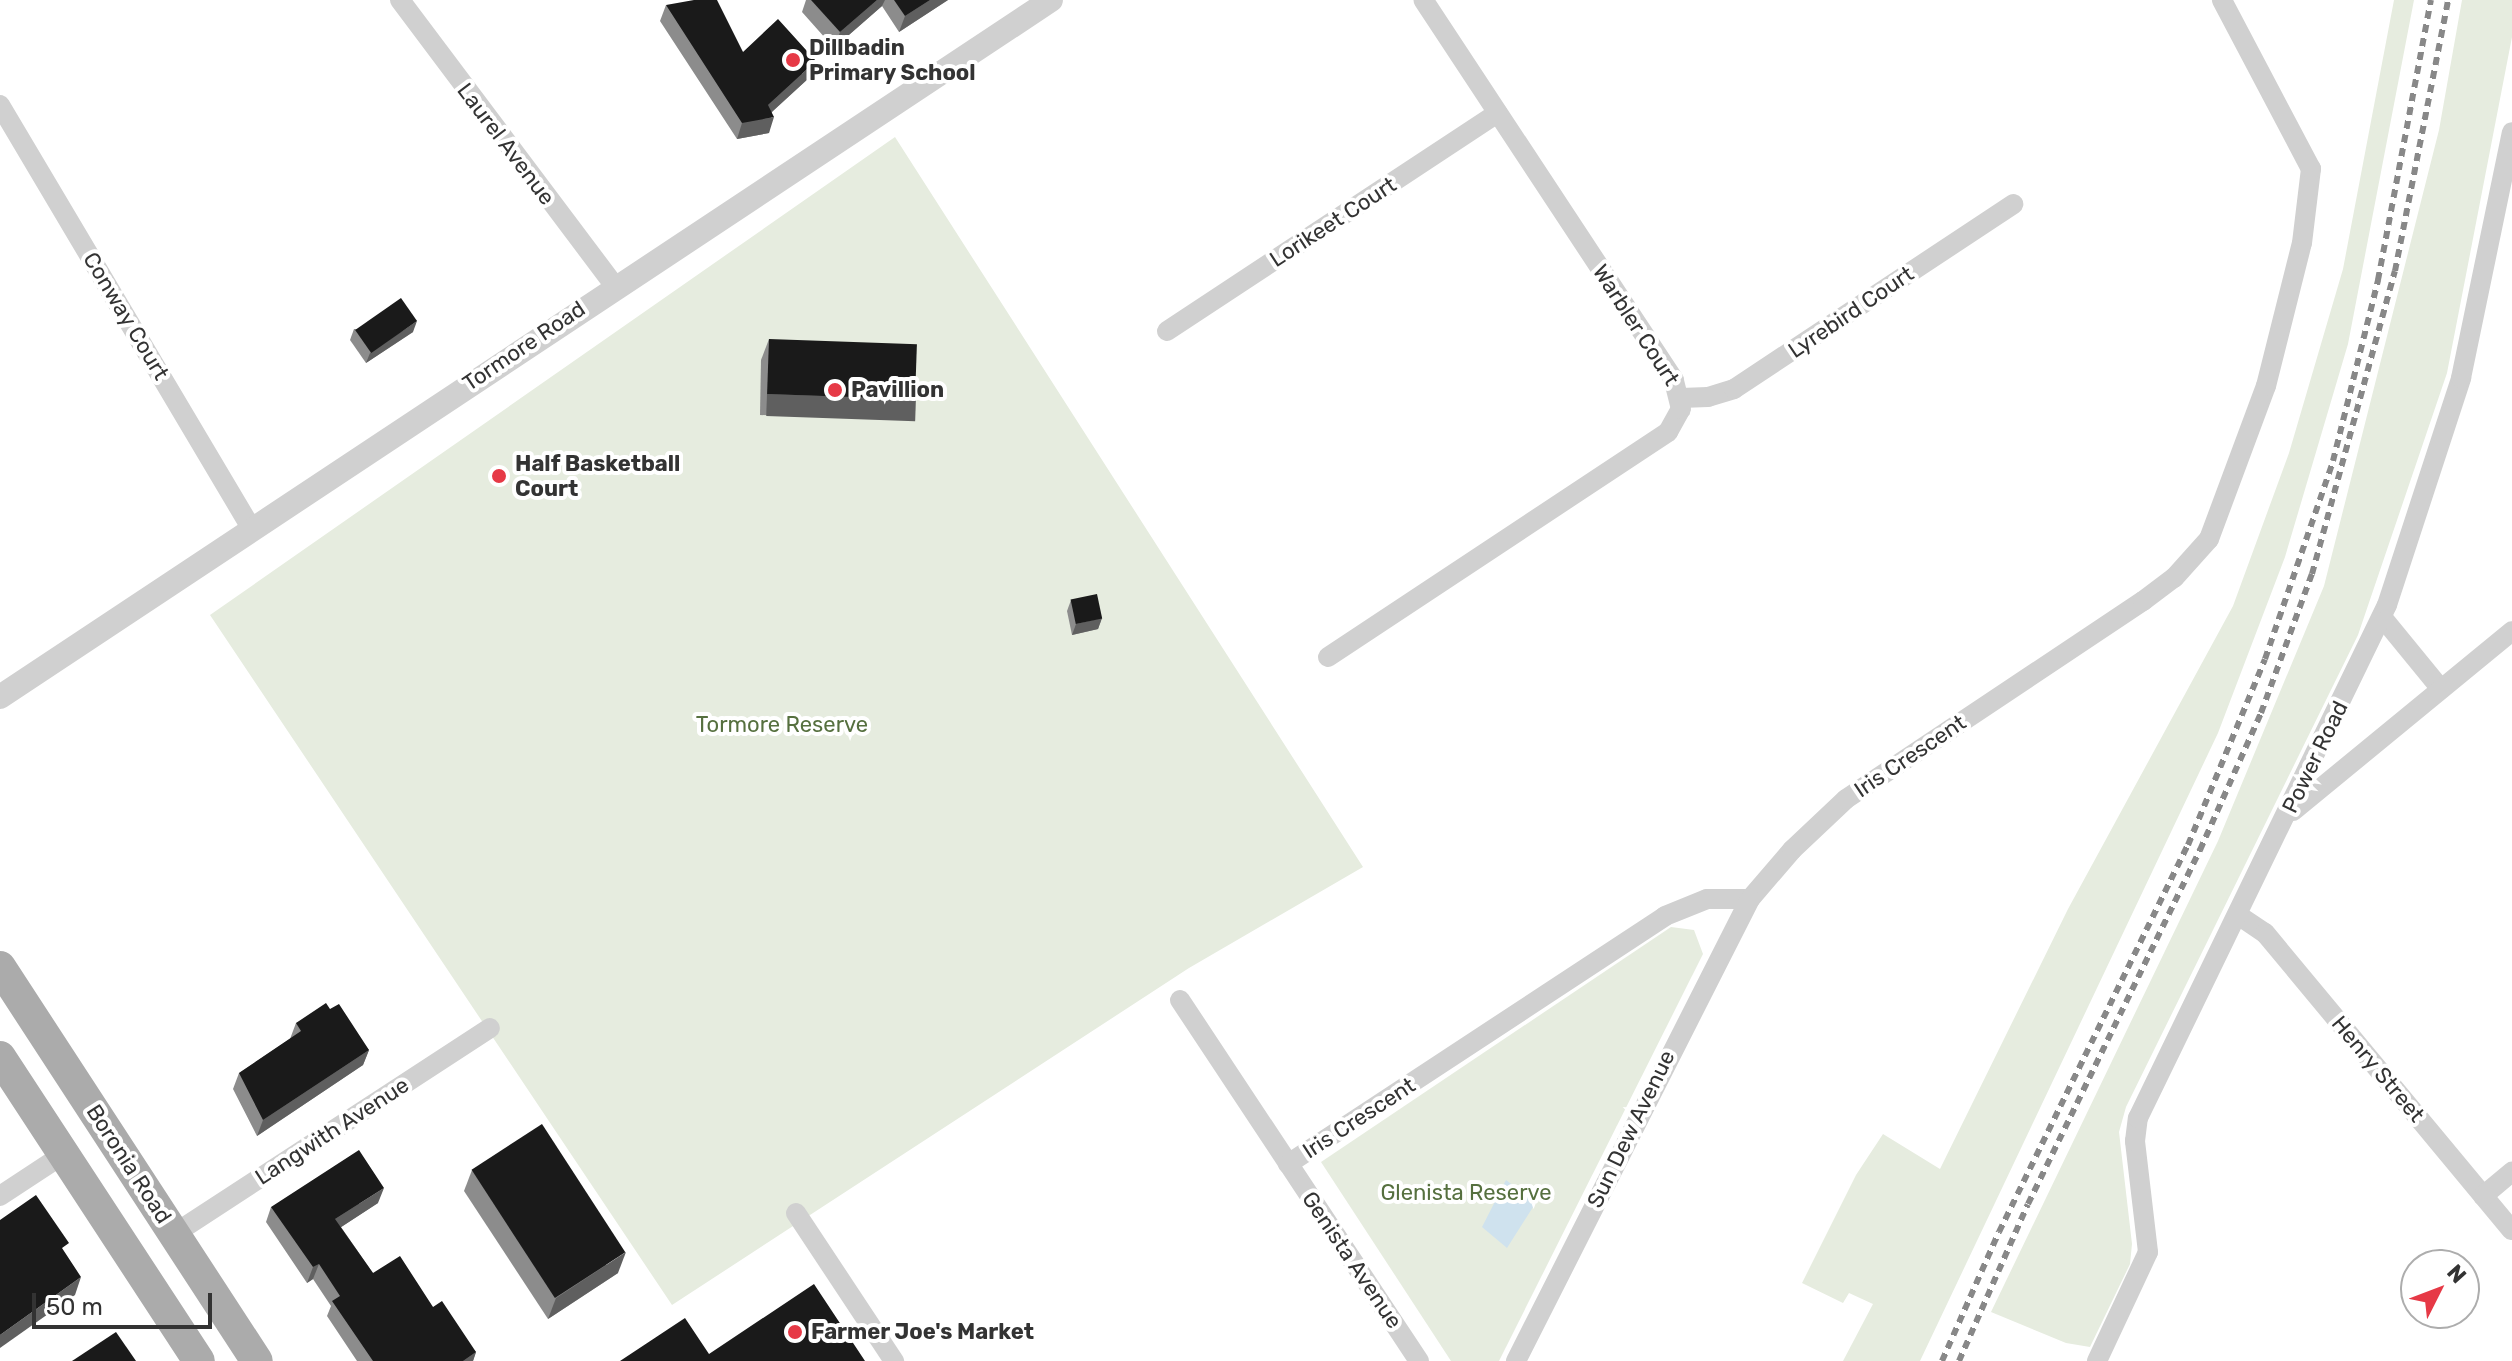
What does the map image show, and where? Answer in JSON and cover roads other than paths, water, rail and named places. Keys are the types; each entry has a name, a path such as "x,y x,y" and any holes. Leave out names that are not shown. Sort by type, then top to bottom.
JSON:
{"main road":[{"name":"Boronia Road","path":"0,967 257,1361"},
{"path":"0,1057 199,1361"}],"street":[{"name":"Laurel Avenue","path":"400,0 615,286"},
{"name":"Tormore Road","path":"0,697 615,286 1051,0"},
{"name":"Warbler Court","path":"1328,657 1668,432 1678,418 1681,398 1674,380 1423,0"},
{"name":"Iris Crescent","path":"1288,1164 1665,916 1707,899 1750,899 1792,850 1846,799 2143,601 2174,578 2209,539 2266,386 2302,243 2311,169 2222,0"},
{"name":"Conway Court","path":"0,105 251,528"},
{"name":"Lorikeet Court","path":"1167,331 1498,113"},
{"name":"Power Road","path":"2097,1361 2148,1252 2135,1141 2138,1118 2382,617 2461,378 2512,132"},
{"name":"Lyrebird Court","path":"1681,398 1734,389 2013,204"},
{"path":"2382,617 2441,689"},
{"path":"2284,819 2512,631"},
{"name":"Sun Dew Avenue","path":"1516,1361 1750,899"},
{"name":"Henry Street","path":"2238,915 2265,933 2512,1230"},
{"name":"Genista Avenue","path":"1180,1000 1419,1361"},
{"name":"Langwith Avenue","path":"174,1234 490,1028"},
{"path":"0,1196 64,1154"},
{"path":"2483,1196 2512,1172"},
{"path":"796,1213 894,1361"}],"water":[{"path":"1506,1180 1522,1192 1547,1185 1507,1248 1482,1227"}],"railway":[{"path":"1942,1361 1999,1232 2188,845 2265,659 2333,461 2378,280 2431,0"},
{"path":"1959,1361 2028,1204 2200,850 2261,713 2312,574 2395,271 2448,0"}],"place":[{"name":"Dillbadin Primary School","path":"793,60"},
{"name":"Pavillion","path":"835,390"},
{"name":"Half Basketball Court","path":"499,476"},
{"name":"Farmer Joe's Market","path":"795,1332"}],"park label":[{"name":"Tormore Reserve","path":"782,725"},
{"name":"Glenista Reserve","path":"1466,1193"}]}
